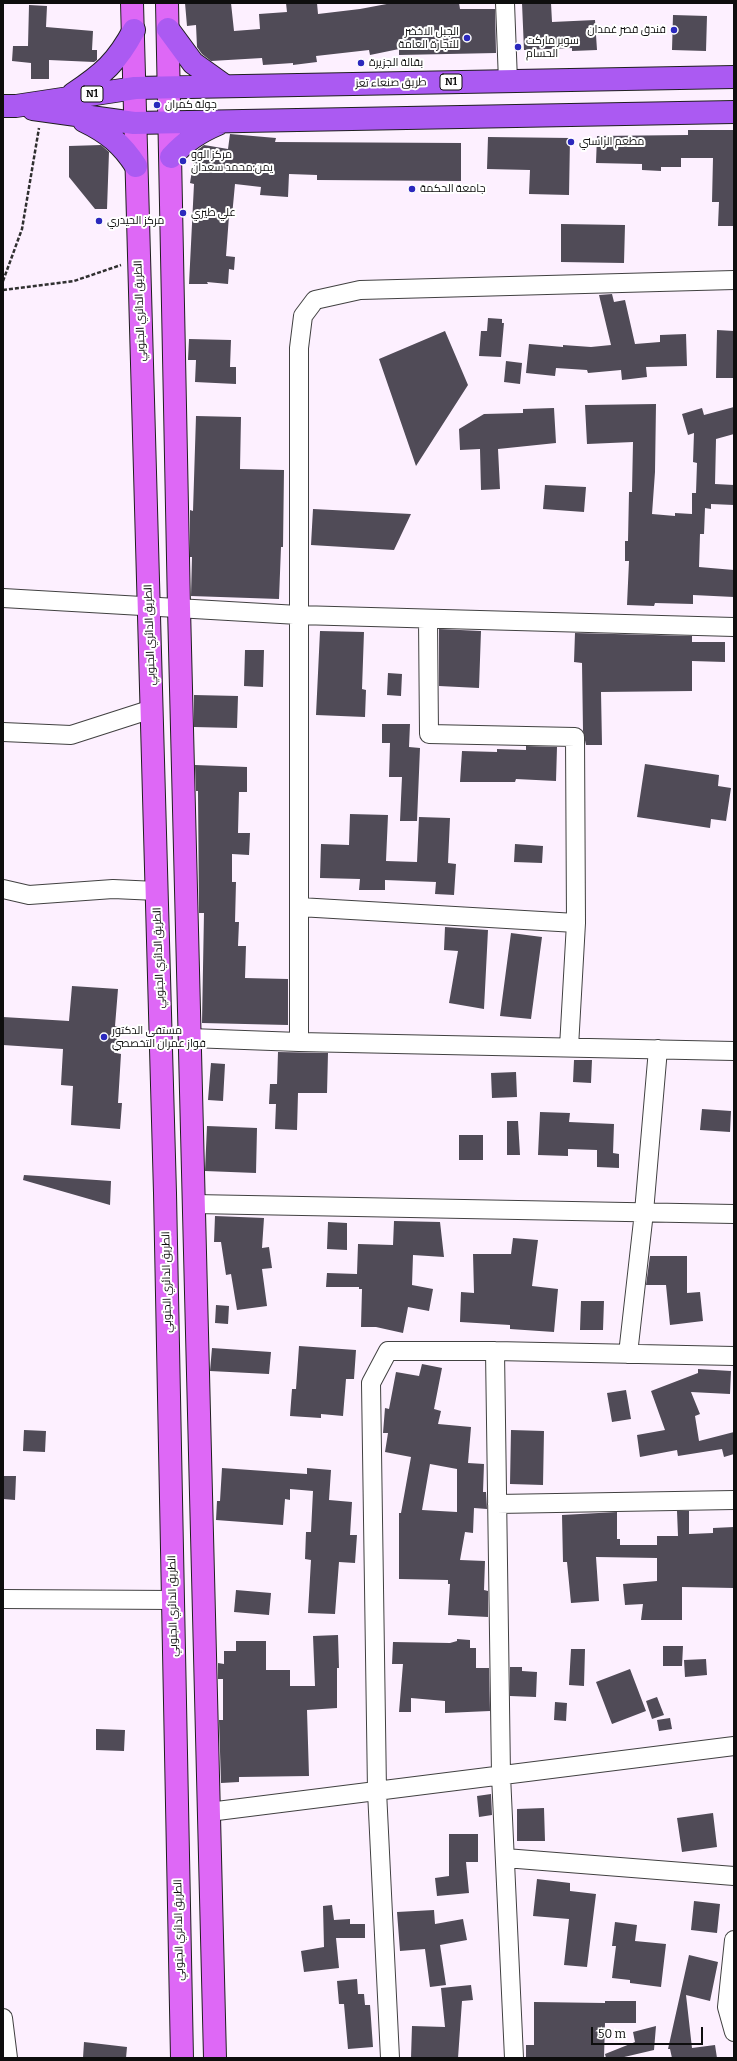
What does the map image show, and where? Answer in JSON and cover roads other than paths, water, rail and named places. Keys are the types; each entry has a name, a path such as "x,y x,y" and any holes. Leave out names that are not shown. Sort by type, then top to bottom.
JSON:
{"highway":[{"path":"168,29 193,63 225,86"},
{"path":"72,106 93,81 112,64 122,52 134,30"},
{"name":"طريق صنعاء تعز","path":"169,88 734,77"},
{"name":"N1","path":"10,106 72,106 135,88 169,88"},
{"path":"10,106 42,110 72,106 134,123 734,112"},
{"path":"72,106 110,136 128,153 136,166"},
{"path":"171,156 186,141 200,132 224,121"}],"main road":[{"name":"الطريق الدائري الجنوبي","path":"132,3 135,88 134,123 157,891 182,2058"},
{"path":"167,3 179,608 215,2058"}],"street":[{"path":"505,3 508,81"},
{"path":"299,1042 299,348 303,316 315,300 360,290 734,280"},
{"path":"3,598 298,615 734,628"},
{"path":"428,619 429,734 575,737 576,923 569,1048"},
{"path":"3,732 71,735 152,709"},
{"path":"3,888 29,895 113,889 157,891"},
{"path":"299,907 576,923"},
{"path":"190,1038 299,1042 734,1051"},
{"path":"628,1354 644,1212 658,1049"},
{"path":"194,1204 734,1214"},
{"path":"390,2058 377,1791 371,1382 388,1351 495,1351 734,1356"},
{"path":"495,1351 501,1775 514,2058"},
{"path":"497,1504 734,1500"},
{"path":"3,1598 173,1600"},
{"path":"209,1812 734,1746"},
{"path":"505,1858 734,1876"},
{"path":"734,1940 727,2007 734,2032"},
{"path":"3,2018 8,2058"}],"place":[{"name":"فندق قصر غمدان","path":"674,30"},
{"name":"الجبل الاخضر للتجارة العامة","path":"467,38"},
{"name":"سوبر ماركت الحسام","path":"518,47"},
{"name":"بقالة الجزيرة","path":"361,63"},
{"name":"جولة كمران","path":"157,105"},
{"name":"مطعم الراسني","path":"571,142"},
{"name":"مركز الوو يمن:محمد سعدان","path":"183,161"},
{"name":"جامعة الحكمة","path":"412,189"},
{"name":"علي طيري","path":"183,213"},
{"name":"مركز الحيدري","path":"99,221"},
{"name":"مستفى الدكتور فواز عمران التخصصي","path":"104,1037"}]}
